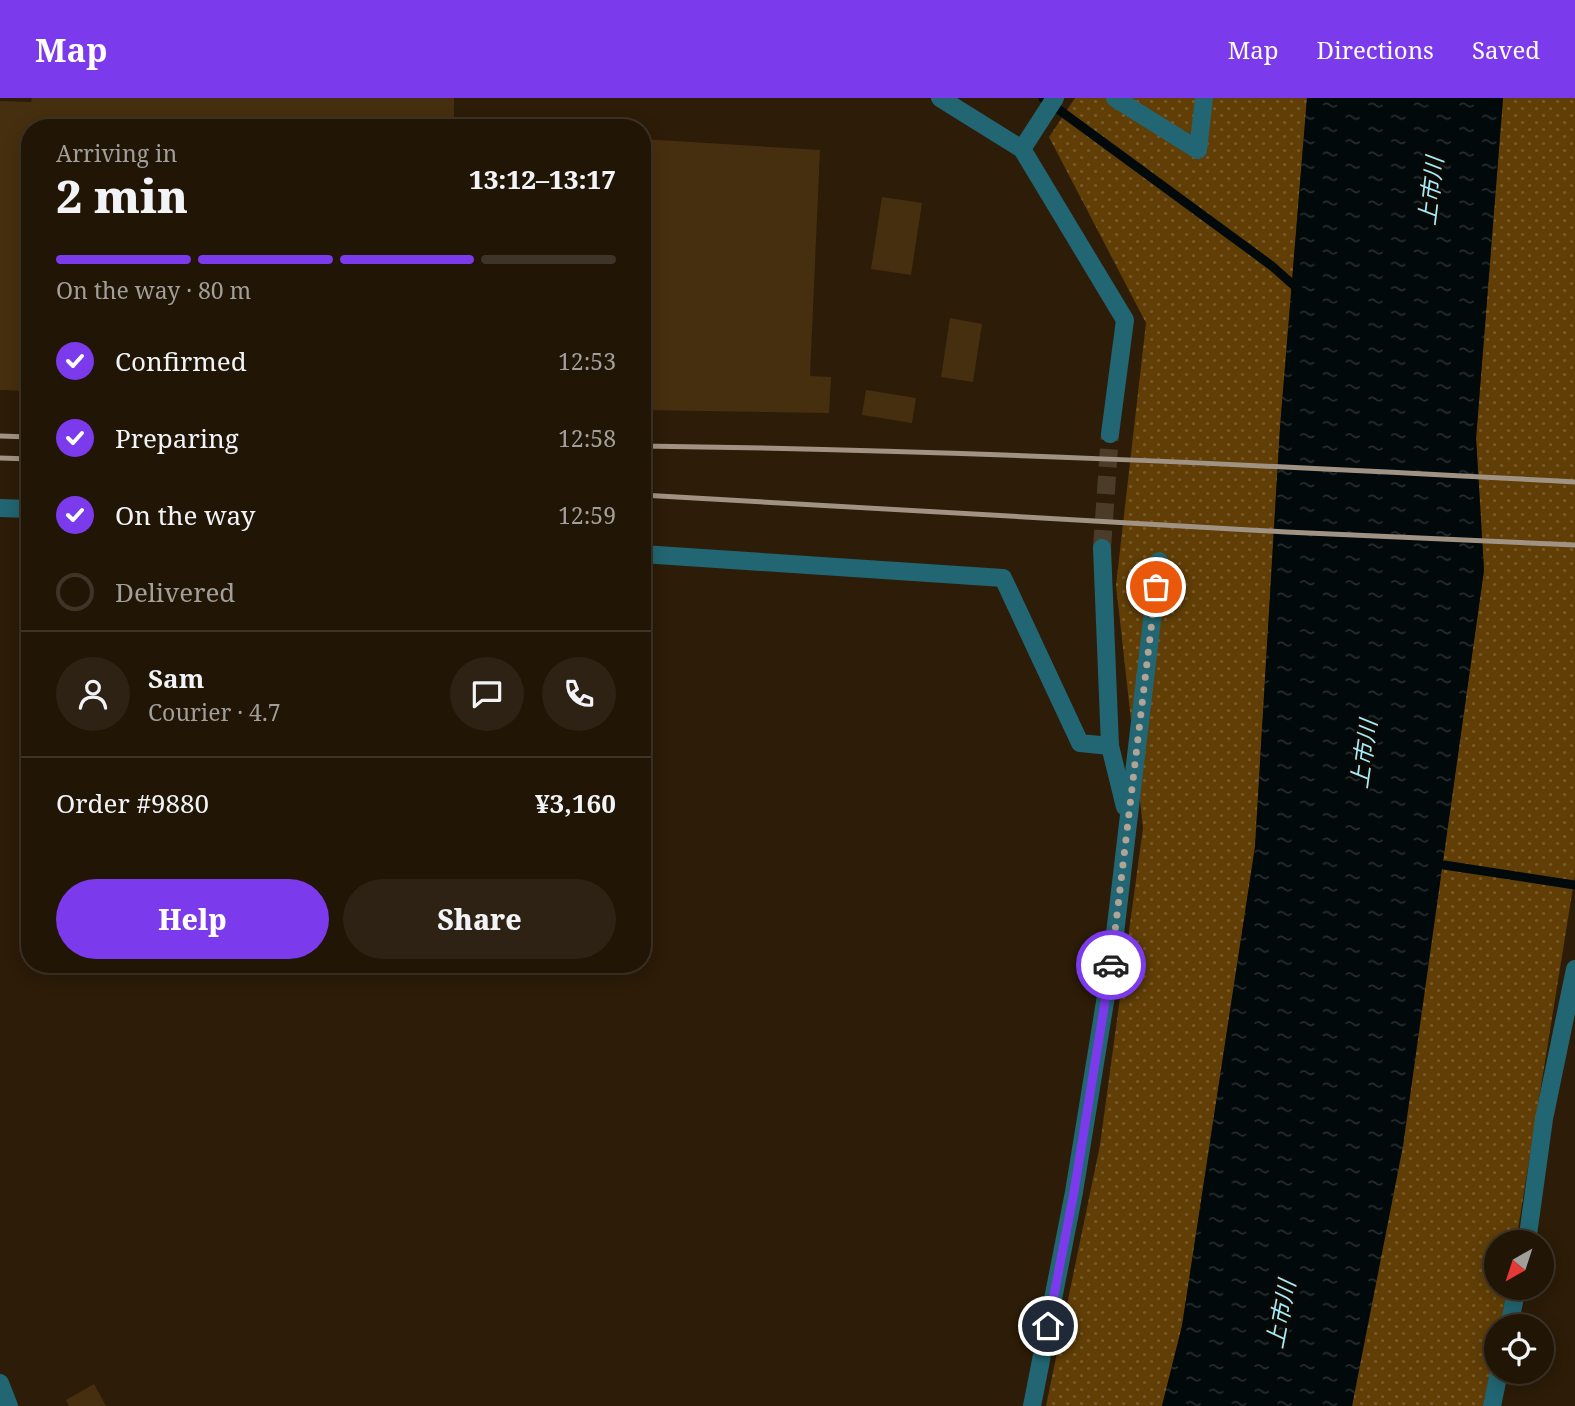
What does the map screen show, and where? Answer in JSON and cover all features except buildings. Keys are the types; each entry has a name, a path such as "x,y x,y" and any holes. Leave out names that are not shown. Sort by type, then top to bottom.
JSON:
{"street":[{"path":"940,98 1022,149 1125,320 1110,434"},
{"path":"1022,149 1055,98"},
{"path":"1115,98 1198,150 1204,98"},
{"path":"0,508 21,509"},
{"path":"1102,548 1110,746 1128,821"},
{"path":"651,555 1003,578 1080,743 1110,746"},
{"path":"1032,1406 1080,1153 1112,959 1159,561"},
{"path":"1529,1230 1544,1119 1575,969"},
{"path":"0,1383 9,1406"},
{"path":"1492,1406 1497,1384"}],"shaded area":[{"path":"1075,98 1307,98 1280,428 1255,847 1182,1326 1162,1406 1046,1406 1100,1145 1143,828 1116,585 1146,323 1049,137"},
{"path":"1503,98 1575,98 1575,875 1518,1230 1484,1230 1484,1300 1506,1300 1503,1314 1484,1314 1484,1384 1488,1384 1483,1406 1352,1406 1422,1007 1484,570 1476,439"}],"water":[{"name":"上市川","path":"1307,98 1503,98 1476,438 1484,570 1403,1146 1352,1406 1162,1406 1182,1326 1255,847 1280,428"}],"waterway":[{"path":"1043,98 1272,266 1299,290"},
{"path":"1444,865 1575,885"}],"tunnel":[{"path":"1102,548 1110,434"}],"railway":[{"path":"0,436 21,437"},
{"path":"651,446 1109,459 1575,482"},
{"path":"0,458 21,459"},
{"path":"651,496 1286,532 1575,545"}],"way so far":[{"path":"1111,965 1156,587"}],"route":[{"path":"1048,1326 1074,1192 1111,965"}]}
